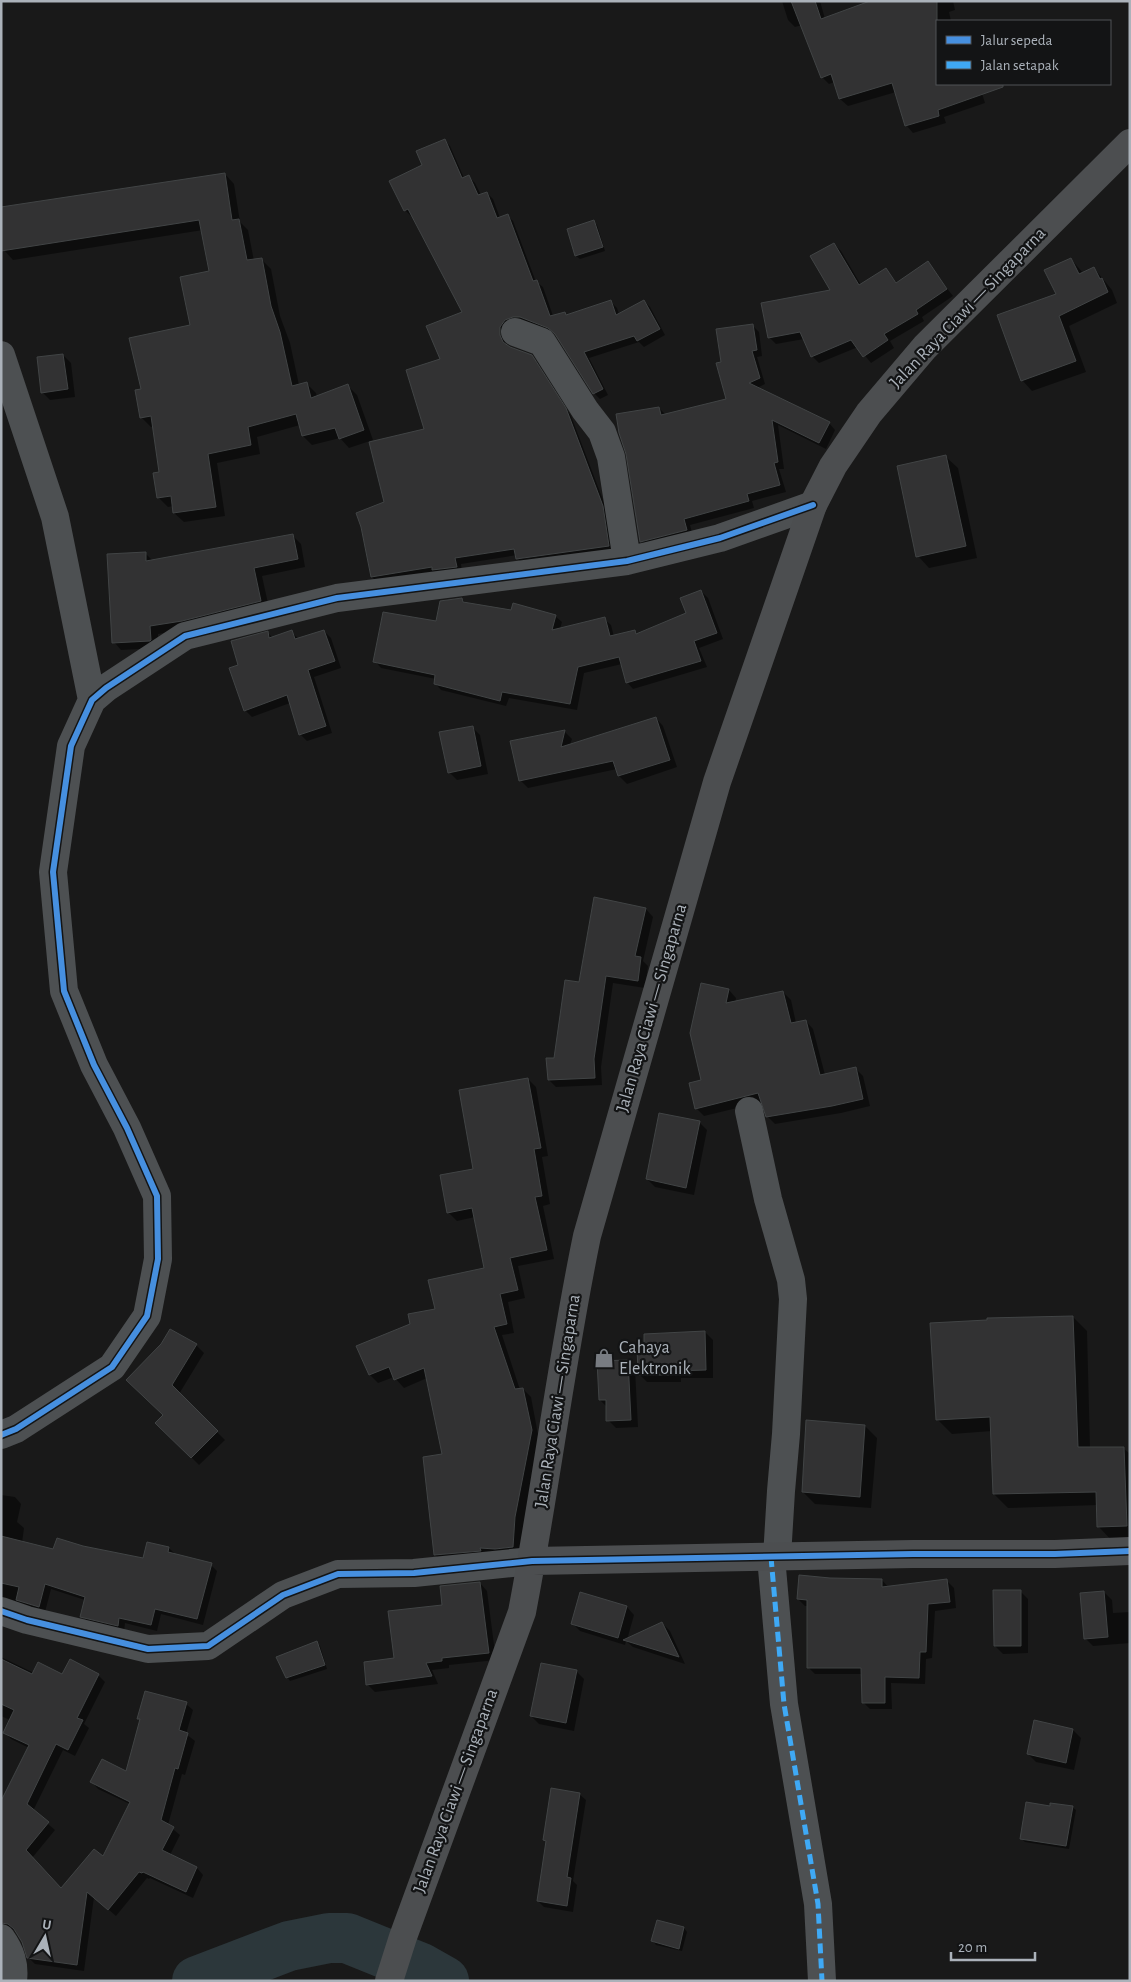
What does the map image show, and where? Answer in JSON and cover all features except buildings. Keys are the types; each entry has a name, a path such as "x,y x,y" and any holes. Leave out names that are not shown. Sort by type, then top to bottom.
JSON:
{"main road":[{"name":"Jalan Raya Ciawi — Singaparna","path":"390,1977 522,1612 571,1312 587,1236 716,782 813,505 833,466 869,413 925,347 1130,143"},
{"path":"532,1560 913,1554 1055,1554 1130,1551"}],"street":[{"path":"515,332 542,342 585,410 602,432 611,457 627,561"},
{"path":"1,355 55,517 92,700"},
{"path":"1,1435 16,1429 112,1367 147,1316 158,1259 157,1196 127,1128 94,1065 64,990 53,872 71,746 92,700 106,688 185,636 337,598 627,561 720,538 813,505"},
{"path":"749,1111 768,1199 790,1280 793,1299 786,1434 774,1557 784,1704 818,1904 822,1981"},
{"path":"1,1611 27,1620 148,1649 208,1646 283,1595 338,1574 414,1573 532,1560"},
{"path":"1,1938 12,1956 14,1967 13,1981"}],"waterway":[{"path":"197,1981 289,1946 329,1938 347,1938 421,1968 444,1981"}],"marked path":[{"path":"771,1557 784,1704 818,1904 822,1981"}],"cycle path":[{"path":"1,1435 16,1429 112,1367 147,1316 158,1259 157,1196 127,1128 94,1065 64,991 53,872 71,746 92,700 106,688 185,636 337,598 627,561 720,538 813,505"},
{"path":"1,1611 27,1620 148,1649 208,1646 283,1595 338,1574 414,1573 532,1561 913,1554 1055,1554 1130,1551"}],"place":[{"name":"Cahaya Elektronik","path":"604,1358"}]}
